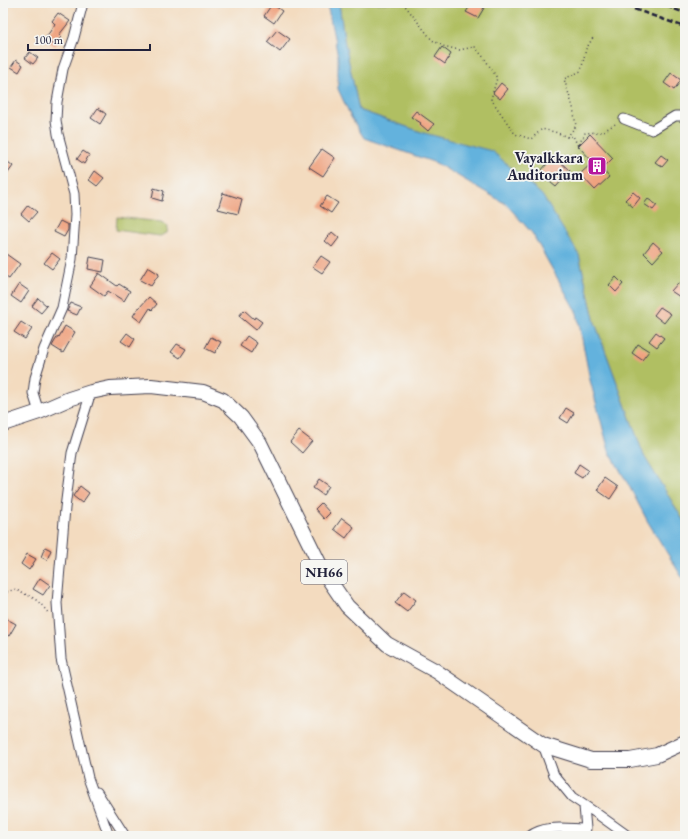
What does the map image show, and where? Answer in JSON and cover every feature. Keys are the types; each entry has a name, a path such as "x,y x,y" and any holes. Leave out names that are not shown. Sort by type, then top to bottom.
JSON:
{"highway":[{"name":"NH66","path":"3,424 39,412 69,399 110,388 151,386 203,392 223,400 241,417 260,443 323,571 347,606 388,644 436,671 543,745 591,760 630,760 657,755 685,742"}],"street":[{"path":"39,412 33,393 35,378 44,349 62,308 72,259 75,215 74,194 58,134 56,120 57,102 63,69 74,38 83,3"},
{"path":"624,119 652,130 675,116 685,116"},
{"path":"91,392 72,453 56,603 61,659 87,777 109,836"},
{"path":"543,745 554,775 572,797 628,836"},
{"path":"87,777 125,836"},
{"path":"530,836 534,833 553,828 586,829 584,806"}],"path":[{"path":"403,3 432,40 443,46 459,50 475,47 486,59 497,78 491,99 515,134 531,139 542,129 558,133 566,137 573,136 578,146 585,133 602,132 624,119"},
{"path":"566,137 576,126 573,107 564,79 581,71 586,49 594,36"},
{"path":"3,592 16,589 33,598 52,617 58,620"}],"green space":[{"path":"339,3 685,3 685,523 644,456 595,323 579,255 424,133 359,110 344,39"},
{"path":"117,217 161,222 168,226 167,233 160,236 116,230"}],"water":[{"path":"326,3 339,3 344,39 359,110 424,133 492,151 542,195 579,255 595,323 644,456 685,523 685,582 648,522 609,451 590,380 577,313 532,233 506,204 436,163 364,138 351,117 338,89 338,56"}],"building":[{"path":"472,3 476,3 484,8 478,18 466,12"},
{"path":"272,4 282,11 274,23 264,16"},
{"path":"58,13 70,21 59,35 61,37 55,46 45,39 55,24 52,21"},
{"path":"277,30 290,39 280,52 267,42"},
{"path":"442,47 451,54 445,64 435,57"},
{"path":"30,52 38,58 33,64 25,58"},
{"path":"16,60 23,65 19,72 11,67"},
{"path":"671,73 681,80 674,90 664,83"},
{"path":"501,83 508,89 500,99 493,93"},
{"path":"98,108 106,114 100,124 91,118"},
{"path":"416,111 434,124 428,131 420,124 421,123 411,117"},
{"name":"Vayalkkara Auditorium","path":"590,134 613,158 602,169 609,177 595,190 580,174 593,162 578,146"},
{"path":"322,149 335,158 323,176 309,167"},
{"path":"83,151 89,155 84,164 77,159"},
{"path":"661,155 668,160 662,167 655,162"},
{"path":"554,156 570,171 556,187 539,173"},
{"path":"3,158 13,166 3,180"},
{"path":"95,171 104,178 97,186 89,180"},
{"path":"154,188 164,191 162,201 152,198"},
{"path":"633,192 640,198 633,207 625,200"},
{"path":"223,193 242,199 238,214 218,209"},
{"path":"327,196 338,203 331,213 320,206"},
{"path":"648,199 657,205 653,210 644,204"},
{"path":"28,205 37,212 29,221 21,214"},
{"path":"60,221 68,225 68,230 64,237 54,232"},
{"path":"332,232 339,238 332,247 325,241"},
{"path":"653,242 663,251 653,262 644,253"},
{"path":"52,253 60,259 52,269 44,263"},
{"path":"6,254 20,264 9,279 3,275 3,258"},
{"path":"321,256 330,262 322,273 313,267"},
{"path":"90,257 105,260 103,272 88,269"},
{"path":"148,267 159,274 151,286 140,280"},
{"path":"99,273 117,286 119,284 130,291 124,301 108,291 104,296 90,286"},
{"path":"616,277 623,284 616,292 609,285"},
{"path":"678,283 685,288 680,297 671,291"},
{"path":"19,284 29,291 21,303 11,296"},
{"path":"149,297 157,304 152,310 150,308 141,322 133,316 138,308"},
{"path":"38,298 47,306 41,313 32,306"},
{"path":"71,303 81,307 77,315 67,311"},
{"path":"660,307 671,314 664,323 654,315"},
{"path":"244,310 254,319 255,317 262,322 256,330 239,316"},
{"path":"21,322 32,329 25,339 14,332"},
{"path":"65,326 75,332 63,353 52,346"},
{"path":"656,332 664,338 657,347 649,341"},
{"path":"127,333 135,339 130,347 121,341"},
{"path":"247,336 257,343 251,353 240,346"},
{"path":"211,337 221,342 215,353 205,348"},
{"path":"177,344 186,349 180,358 171,352"},
{"path":"638,344 649,351 642,360 632,353"},
{"path":"566,408 574,413 568,423 560,418"},
{"path":"299,431 312,441 302,453 290,442"},
{"path":"579,464 588,470 582,478 574,473"},
{"path":"605,478 618,487 610,499 597,490"},
{"path":"319,479 329,486 323,495 313,488"},
{"path":"80,486 89,493 82,503 73,496"},
{"path":"321,503 330,513 324,519 315,509"},
{"path":"342,518 354,527 346,538 334,529"},
{"path":"45,547 51,550 47,560 41,557"},
{"path":"27,554 36,559 29,570 21,564"},
{"path":"40,578 50,585 43,595 33,589"},
{"path":"404,591 416,600 407,612 395,603"},
{"path":"5,618 16,624 9,636 3,632 3,621"}],"railway":[{"path":"617,3 685,27"},
{"path":"658,3 685,13"}],"place":[{"name":"Vayalkkara Auditorium","path":"597,166"}]}
